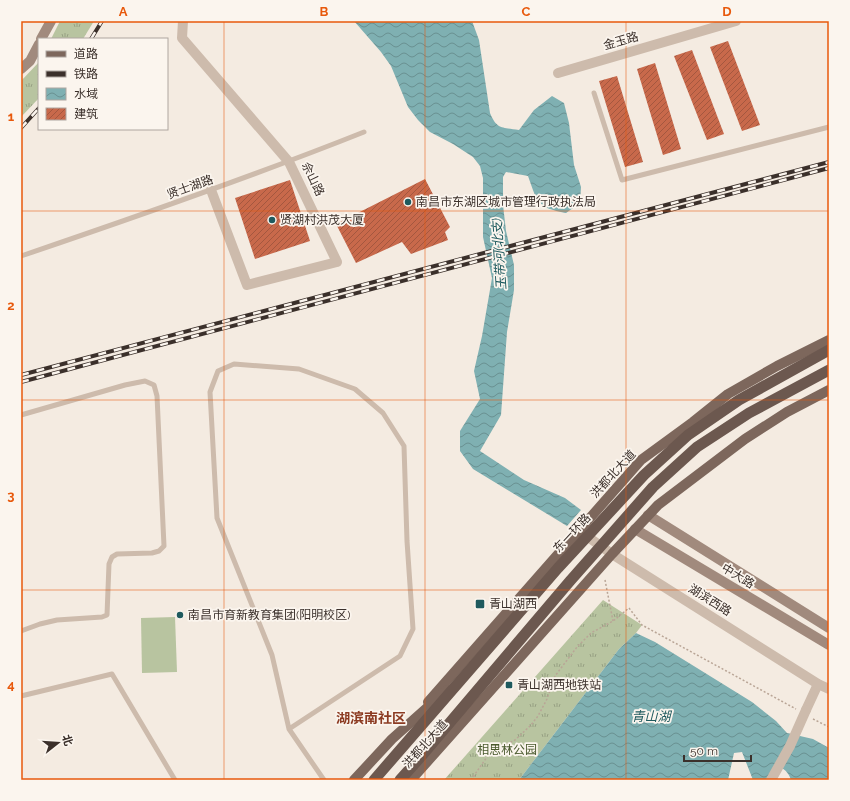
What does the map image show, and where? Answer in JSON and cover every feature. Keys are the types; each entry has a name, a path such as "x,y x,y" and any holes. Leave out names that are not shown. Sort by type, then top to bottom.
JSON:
{"highway":[{"name":"东一环路","path":"374,780 558,568 644,475 688,435 739,400 829,350"},
{"path":"400,780 570,581 653,487 697,448 743,417 829,370"}],"main road":[{"path":"42,38 51,21"},
{"path":"21,70 30,61 38,46"},
{"name":"洪都北大道","path":"360,780 641,460 728,394 776,366 829,340"},
{"name":"洪都北大道","path":"411,780 648,514 745,439 787,412 829,390"},
{"name":"中大路","path":"648,514 829,628"},
{"name":"中大路","path":"635,529 829,645"},
{"path":"354,780 392,739 471,669"}],"street":[{"name":"佘山路","path":"183,21 182,38 290,162 337,262 247,285 212,190"},
{"name":"金玉路","path":"558,73 736,21"},
{"name":"湖滨西路","path":"579,530 612,554 818,684 829,689"},
{"path":"771,780 790,746 804,712 818,684"}],"lane":[{"path":"594,93 622,180 829,127"},
{"name":"贤士湖路","path":"21,256 290,162 364,132"},
{"path":"289,729 400,656 413,629 407,541 404,446 384,413 355,389 299,369 234,364 218,371 210,392 218,518 272,655 289,729 324,780"},
{"path":"21,415 125,385 144,381 154,385 157,396 164,546 159,551 152,553 117,554 112,557 109,564 107,615 102,617 57,620 21,631"},
{"path":"21,696 112,674 175,780"}],"path":[{"path":"605,580 613,621"},
{"path":"471,780 489,754 515,740 538,716 547,699 555,676 577,647 591,633 613,621 629,608 642,625 829,727"}],"green space":[{"path":"60,21 94,21 84,38 52,38"},
{"path":"38,63 38,99 21,117 21,81"},
{"name":"相思林公园","path":"603,600 642,625 636,633 619,649 519,780 444,780"},
{"path":"175,617 177,672 142,673 141,618"}],"water":[{"name":"玉带河(北支)","path":"354,21 472,21 479,40 490,113 495,122 501,127 519,130 534,110 552,96 564,103 569,123 574,165 581,187 580,203 566,213 549,209 536,197 528,176 506,172 503,177 503,205 506,231 514,265 514,290 507,332 501,415 480,451 524,480 565,498 581,510 567,526 473,469 460,451 460,431 480,399 474,371 482,336 492,278 483,237 483,178 480,166 473,157 430,132 418,120 408,107 391,66"},
{"name":"青山湖","path":"636,633 655,642 752,702 776,721 787,733 813,739 829,748 829,780 791,780 787,772 780,767 774,769 766,780 753,780 742,752 734,753 728,780 519,780 619,649"}],"building":[{"path":"728,41 760,125 742,131 710,47"},
{"path":"692,50 724,134 707,140 674,56"},
{"path":"655,63 681,149 663,155 637,69"},
{"path":"617,76 643,162 625,167 599,81"},
{"name":"南昌市东湖区城市管理行政执法局","path":"425,179 450,227 445,232 448,240 411,254 402,242 356,263 336,224"},
{"name":"贤湖村洪茂大厦","path":"290,180 310,241 255,259 235,198"}],"railway":[{"path":"92,38 102,21"},
{"path":"21,128 38,109"},
{"path":"21,375 829,162"},
{"path":"21,382 829,168"}],"place":[{"name":"南昌市东湖区城市管理行政执法局","path":"408,202"},
{"name":"贤湖村洪茂大厦","path":"272,220"},
{"name":"青山湖西","path":"480,604"},
{"name":"南昌市育新教育集团(阳明校区)","path":"180,615"},
{"name":"青山湖西地铁站","path":"509,685"}],"district":[{"name":"湖滨南社区","path":"371,718"}]}
